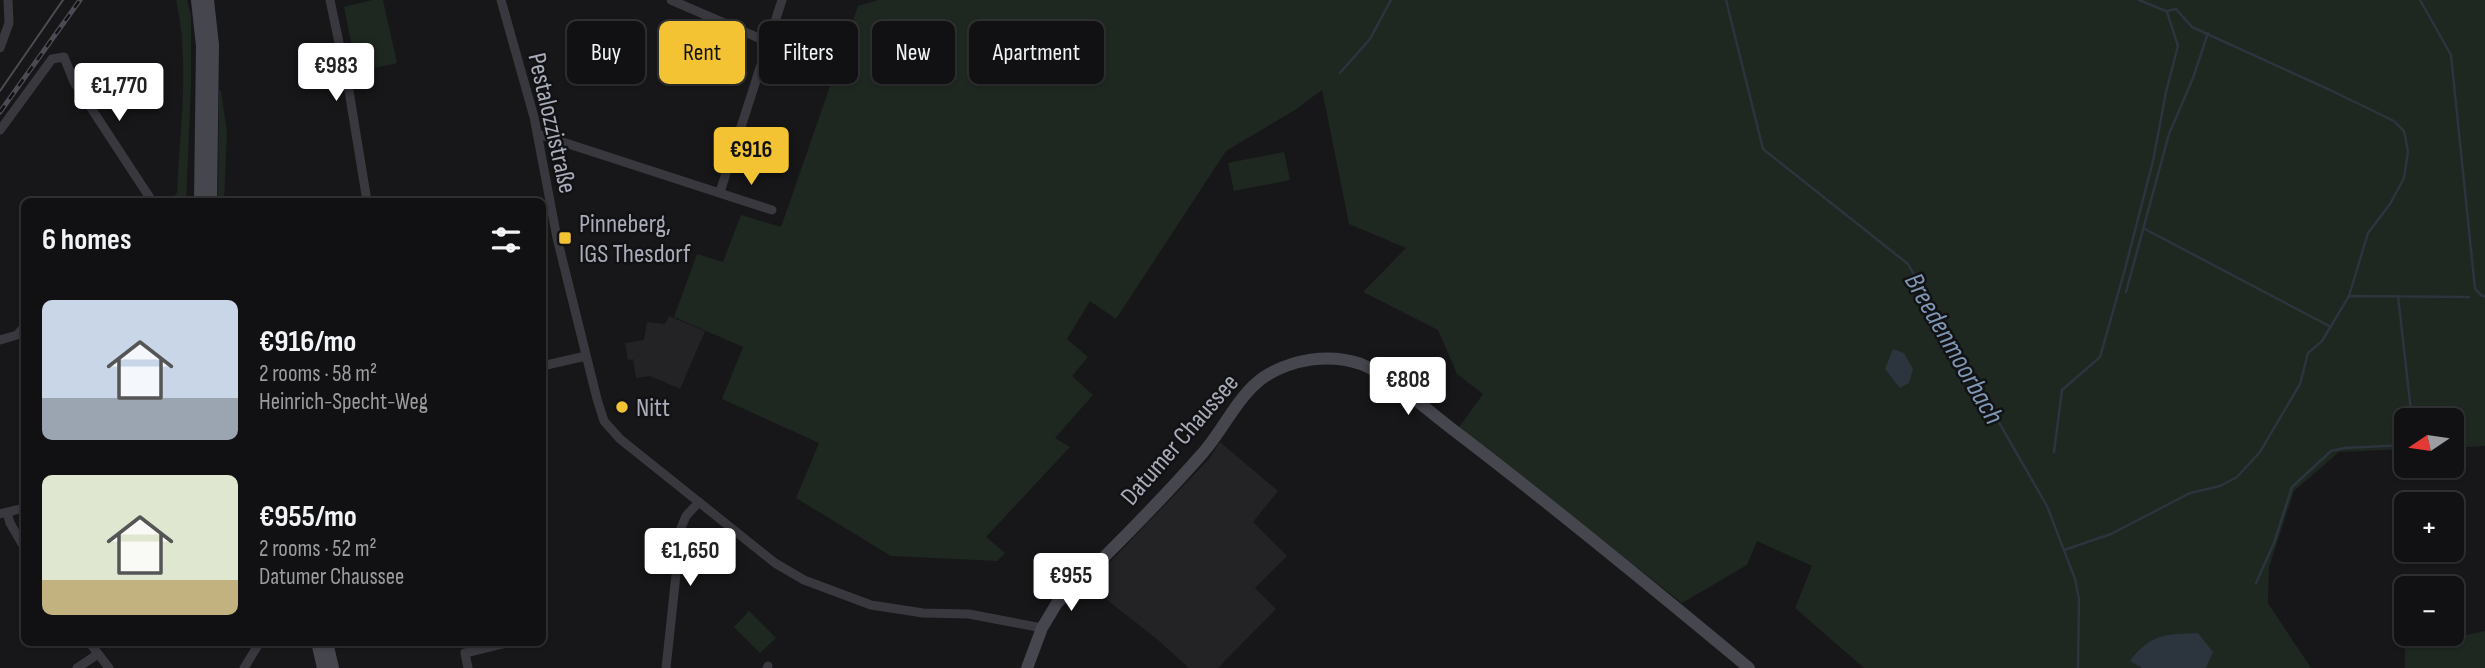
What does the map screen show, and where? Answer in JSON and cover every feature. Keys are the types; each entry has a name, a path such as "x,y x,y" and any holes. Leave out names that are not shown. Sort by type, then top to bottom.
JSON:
{"street":[{"path":"0,48 9,23 8,0"},
{"path":"197,0 202,46 200,198"},
{"path":"208,0 213,45 211,198"},
{"path":"330,0 367,198"},
{"name":"Pestalozzistraße","path":"501,0 538,134 546,198"},
{"path":"671,0 759,38"},
{"path":"775,21 782,0"},
{"path":"0,130 52,59 64,57 75,82 150,198"},
{"path":"720,192 759,70"},
{"path":"538,134 772,209"},
{"name":"Pestalozzistraße","path":"546,201 604,421 620,439 775,563 804,580 871,605 923,613 969,614 1042,628"},
{"path":"0,340 17,335 21,330"},
{"path":"546,365 586,356"},
{"name":"Datumer Chaussee","path":"1027,668 1042,628 1057,603 1203,454 1248,391 1264,378 1299,362 1320,359 1341,359 1363,365 1382,376 1496,463 1749,668"},
{"path":"666,668 681,528 686,516 699,502"},
{"path":"21,509 4,513 21,542"},
{"path":"92,646 109,668"},
{"path":"244,668 258,646"},
{"path":"318,646 323,668"},
{"path":"328,646 333,668"},
{"path":"468,668 465,653 494,646"},
{"path":"77,668 98,654"}],"shaded area":[{"path":"176,0 187,0 191,16 191,87 186,198 173,198 177,193 183,96 180,24"},
{"path":"383,0 397,63 357,72 344,7"},
{"path":"878,0 2485,0 2485,446 2464,447 2464,408 2394,408 2394,450 2339,452 2294,491 2269,567 2268,603 2311,668 1864,668 1795,608 1812,566 1757,541 1747,565 1682,603 1459,427 1483,394 1457,374 1438,330 1363,292 1406,248 1349,224 1322,90 1295,110 1226,151 1116,319 1090,301 1067,339 1088,357 1072,376 1093,395 1055,438 1070,447 986,537 1005,553 997,561 891,556 796,498 819,443 722,399 743,347 674,317 697,254 723,262 741,215 781,227 831,84 858,84 858,21 853,21 858,6"},
{"path":"221,91 227,132 224,198 218,198"},
{"path":"1284,152 1290,180 1234,191 1228,163"},
{"path":"669,316 705,331 680,389 650,376 636,378 633,359 628,360 625,343 644,340 647,322 665,324"},
{"path":"1893,349 1904,353 1913,369 1909,383 1900,388 1885,369"},
{"path":"1220,442 1278,491 1253,522 1287,556 1255,588 1276,609 1218,668 1189,668 1088,585 1209,459"},
{"path":"749,611 776,638 760,653 734,627"},
{"path":"2485,631 2485,668 2405,668 2405,648 2464,646 2464,635"},
{"path":"2198,633 2213,652 2206,668 2142,668 2130,661 2145,645 2160,637"}],"waterway":[{"path":"1340,73 1370,39 1391,0"},
{"name":"Breedenmoorbach","path":"1726,0 1763,149 1908,264 2047,506 2075,579 2079,599 2078,668"},
{"path":"2139,0 2166,11 2176,9 2192,27 2394,121 2404,131 2408,151 2404,178 2390,204 2368,233 2349,296"},
{"path":"2420,0 2451,55 2475,289 2485,296"},
{"path":"2054,452 2062,390 2100,357 2153,161 2178,46 2167,12"},
{"path":"2126,292 2169,134 2193,78 2208,33"},
{"path":"2143,228 2331,327"},
{"path":"2064,550 2111,534 2190,493 2220,486 2237,477 2260,452 2300,384 2308,353 2322,341 2349,296 2469,297"},
{"path":"2398,296 2411,408"},
{"path":"2256,583 2274,543 2292,487 2331,451 2394,446"}],"tram line":[{"path":"0,91 63,0"}],"railway":[{"path":"0,112 80,0"}],"place":[{"name":"Pinneberg, IGS Thesdorf","path":"565,238"},
{"name":"Nitt","path":"622,407"}]}
